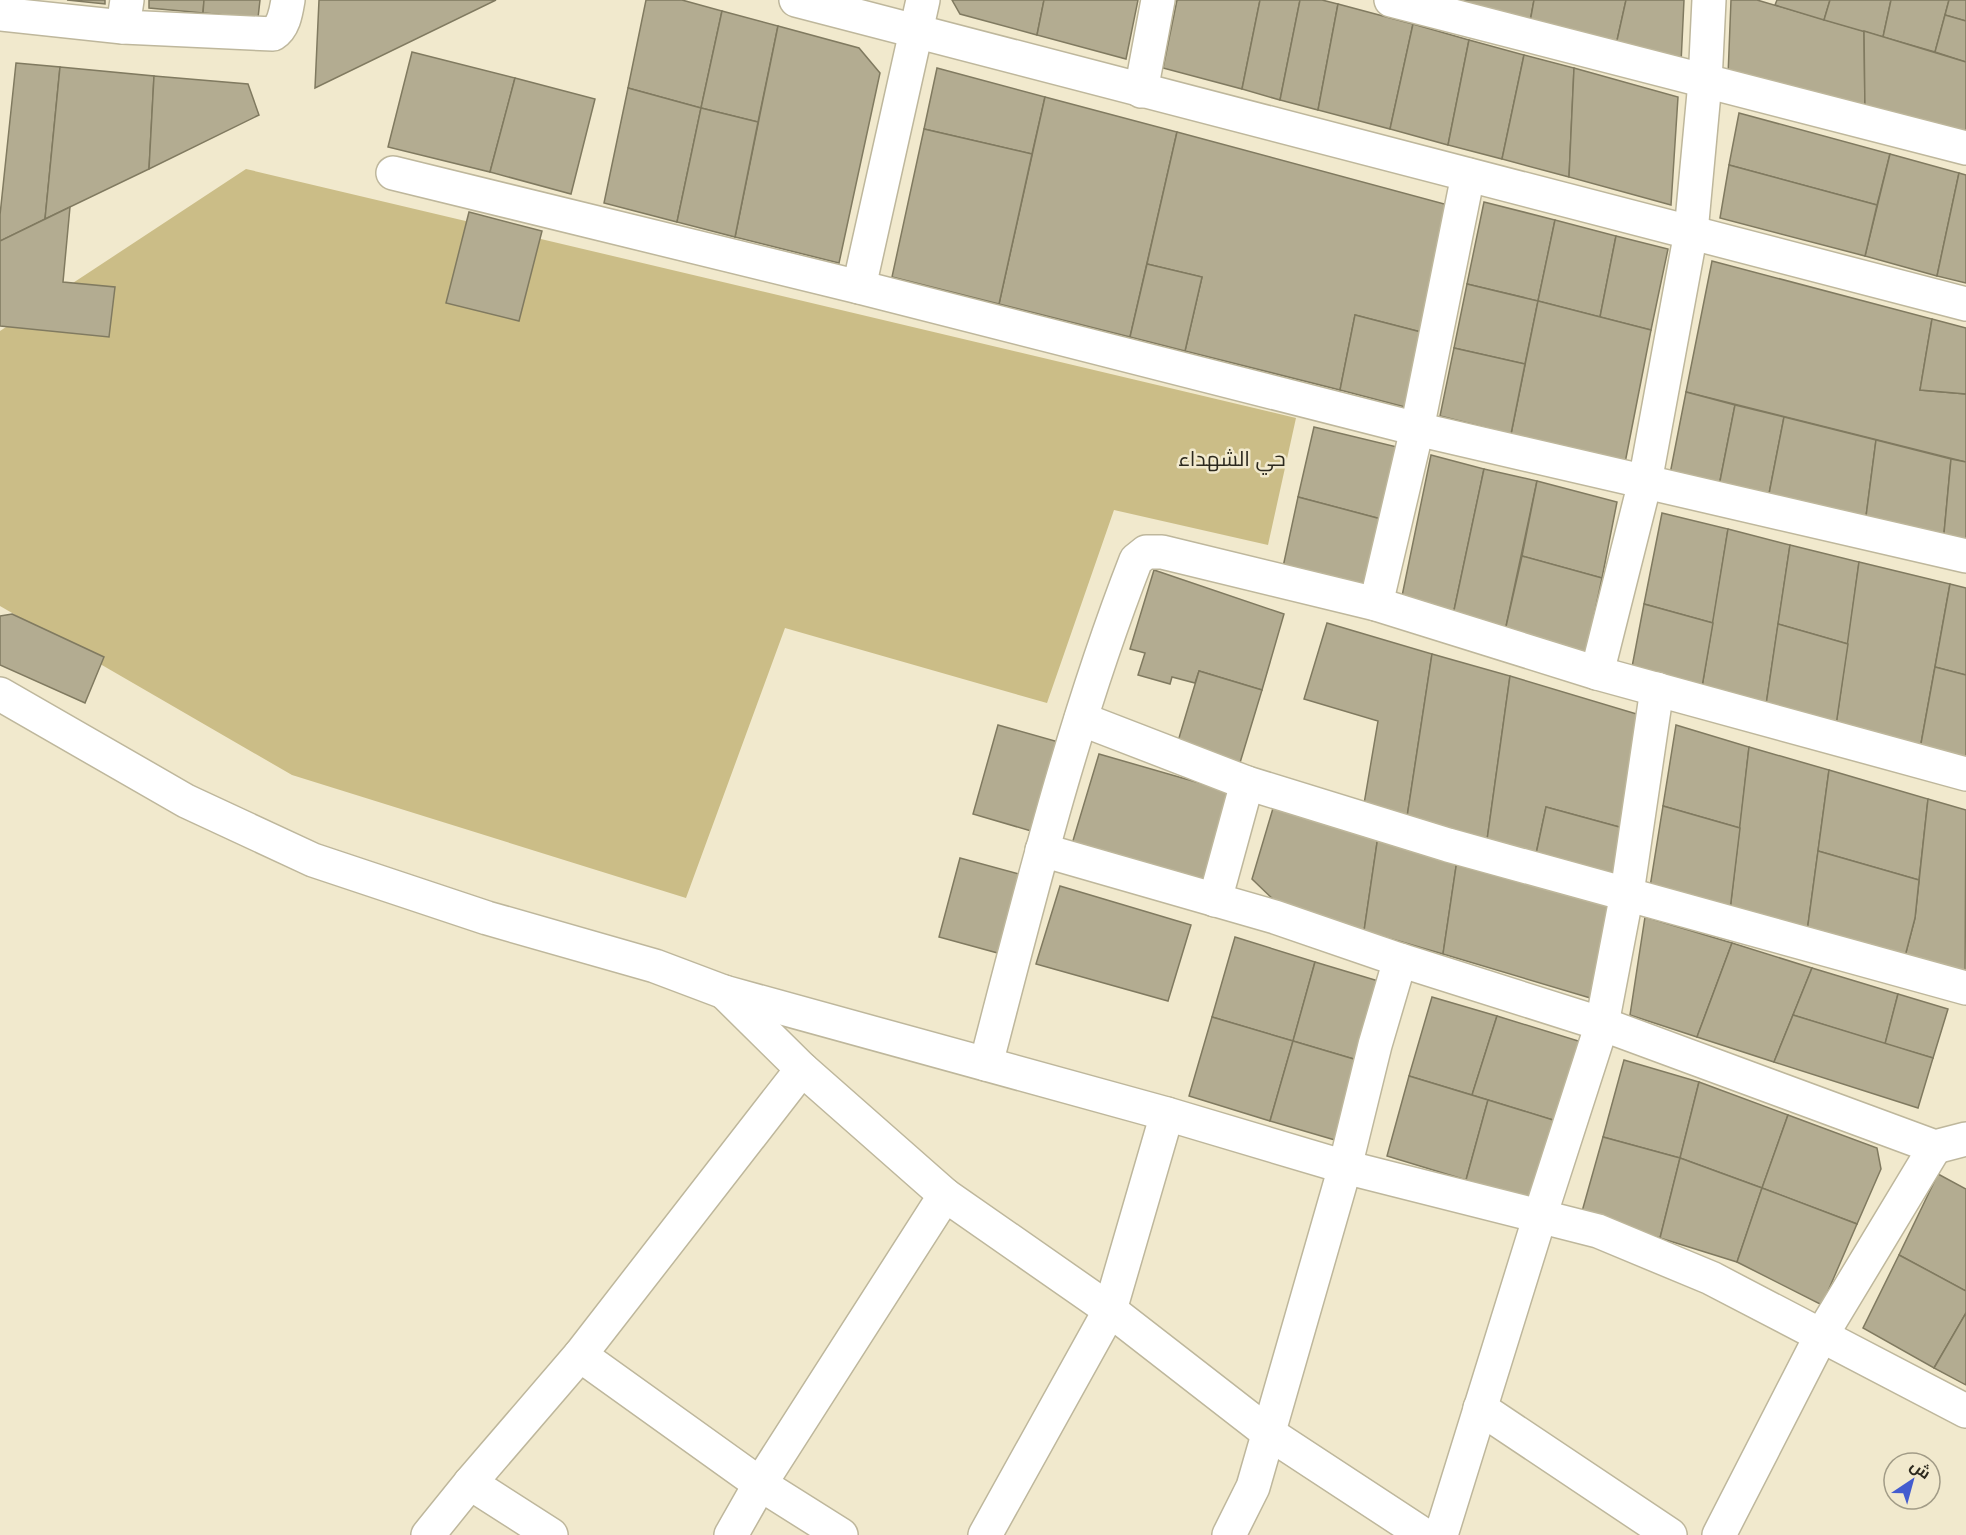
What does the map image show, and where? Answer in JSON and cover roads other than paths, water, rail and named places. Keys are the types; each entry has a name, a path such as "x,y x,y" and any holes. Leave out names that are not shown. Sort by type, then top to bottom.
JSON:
{"street":[{"path":"0,14 125,14 273,34 281,25 286,14 288,0"},
{"path":"796,0 1966,304"},
{"path":"859,287 923,0"},
{"path":"1141,91 1158,0"},
{"path":"1390,0 1966,148"},
{"path":"1597,673 1645,482 1691,232 1705,81 1709,0"},
{"path":"393,173 859,287 1417,429 1966,556"},
{"path":"1376,604 1417,429 1468,175"},
{"path":"986,1064 1042,850 1081,719 1136,560 1146,552 1162,552 1376,604 1597,673 1966,774"},
{"path":"1441,1535 1602,1024 1628,893 1656,689"},
{"path":"0,694 186,801 313,860 488,918 656,966 724,992 1167,1114 1345,1167 1598,1231 1711,1278 1966,1412"},
{"path":"1081,719 1247,783 1448,845 1966,988"},
{"path":"1215,900 1247,783"},
{"path":"1042,850 1275,917 1400,960 1602,1024 1951,1143 1821,1336 1719,1535"},
{"path":"1229,1535 1253,1487 1345,1167 1375,1045 1400,960"},
{"path":"724,992 802,1068 945,1195 1110,1310 1267,1432 1424,1535"},
{"path":"428,1535 580,1355 802,1068"},
{"path":"985,1535 1110,1310 1167,1114"},
{"path":"731,1535 760,1484 945,1195"},
{"path":"580,1355 760,1484 841,1535"},
{"path":"1480,1408 1670,1535"},
{"path":"470,1483 551,1535"}],"district":[{"name":"حي الشهداء","path":"1232,458"}]}
